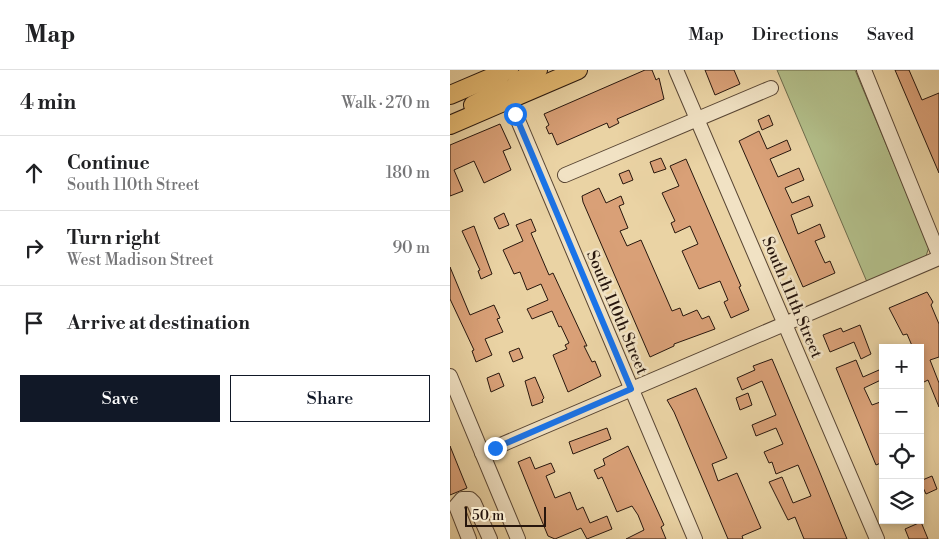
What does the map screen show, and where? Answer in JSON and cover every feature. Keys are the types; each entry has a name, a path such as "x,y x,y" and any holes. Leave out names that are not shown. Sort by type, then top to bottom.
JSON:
{"main road":[{"path":"509,99 511,90 515,85 538,70"},
{"path":"450,95 502,71"},
{"path":"450,115 493,94 500,82 502,71"},
{"path":"450,125 571,72"}],"street":[{"name":"South 111th Street","path":"676,70 877,539"},
{"path":"482,453 939,257 864,70"},
{"path":"565,175 771,88"},
{"name":"South 110th Street","path":"509,99 695,539"},
{"path":"450,376 518,539"},
{"path":"470,539 456,506 462,499 470,499 474,503 490,539"}],"green space":[{"path":"777,70 855,70 929,247 926,256 867,282"}],"building":[{"path":"645,70 652,70 656,80 659,78 664,99 617,119 619,123 609,128 607,123 557,145 552,133 549,134 546,127 549,125 544,114"},
{"path":"705,70 734,70 740,84 715,95"},
{"path":"895,70 909,70 922,100 939,93 939,173"},
{"path":"769,115 773,125 762,130 758,120"},
{"path":"500,124 511,148 503,151 511,170 484,183 474,161 454,170 463,191 450,196 450,145"},
{"path":"759,131 767,149 787,140 791,150 770,159 778,177 799,168 804,180 785,188 792,203 809,196 813,206 791,215 798,234 820,224 825,237 815,241 825,263 830,261 835,273 803,287 739,141"},
{"path":"661,158 666,169 654,173 650,162"},
{"path":"686,159 741,286 739,287 749,310 731,318 724,302 728,300 720,281 699,289 682,251 698,244 690,226 675,233 671,223 675,221 662,193 679,186 670,166"},
{"path":"629,170 633,180 623,184 619,174"},
{"path":"599,188 606,203 621,196 624,204 619,206 628,228 620,231 627,246 641,240 672,311 680,308 683,316 697,310 702,319 709,316 715,329 674,344 674,346 650,357 583,202 582,196"},
{"path":"504,213 509,225 499,229 494,218"},
{"path":"531,219 536,231 531,233 549,275 553,273 587,346 584,346 592,362 595,361 601,376 568,392 553,355 567,349 565,345 569,343 552,311 532,319 527,309 548,300 541,284 527,290 520,272 514,274 503,250 523,241 516,225"},
{"path":"474,226 492,274 481,279 478,271 480,270 462,231"},
{"path":"450,267 470,315 494,305 500,318 497,319 503,332 485,339 492,355 476,362 472,351 474,350 450,299"},
{"path":"927,292 933,302 931,305 939,324 939,357 930,360 939,383 939,407 928,380 924,382 924,344 911,344 907,334 903,335 889,308"},
{"path":"860,325 871,354 861,359 854,342 830,352 823,335 841,328 843,332"},
{"path":"519,348 523,358 513,362 509,352"},
{"path":"772,359 847,539 804,539 795,517 788,520 769,482 782,477 793,503 811,496 798,465 776,474 772,462 769,463 764,452 783,444 776,428 756,436 752,425 776,415 762,381 742,390 737,378 755,370 753,366"},
{"path":"856,360 863,377 879,370 879,381 864,388 872,405 879,402 879,464 876,465 836,368"},
{"path":"499,373 504,386 491,392 487,378"},
{"path":"535,377 544,398 543,402 532,406 525,381"},
{"path":"696,388 727,458 712,464 718,481 737,473 761,528 742,536 743,539 728,539 674,412 667,400"},
{"path":"748,393 752,405 740,410 736,398"},
{"path":"607,428 611,439 573,454 569,442"},
{"path":"450,446 467,488 450,495"},
{"path":"628,446 664,525 661,527 666,539 626,539 644,530 638,515 632,506 617,512 602,477 598,479 594,470 605,465 603,459"},
{"path":"530,457 535,469 551,463 555,472 546,476 555,498 570,492 577,510 583,507 590,523 607,516 612,529 587,539 581,528 555,539 548,536 518,462"},
{"path":"932,476 937,489 926,494 924,479"},
{"path":"916,524 922,524 928,539 909,539 905,529"}],"route":[{"path":"495,448 631,389 515,114"}]}
